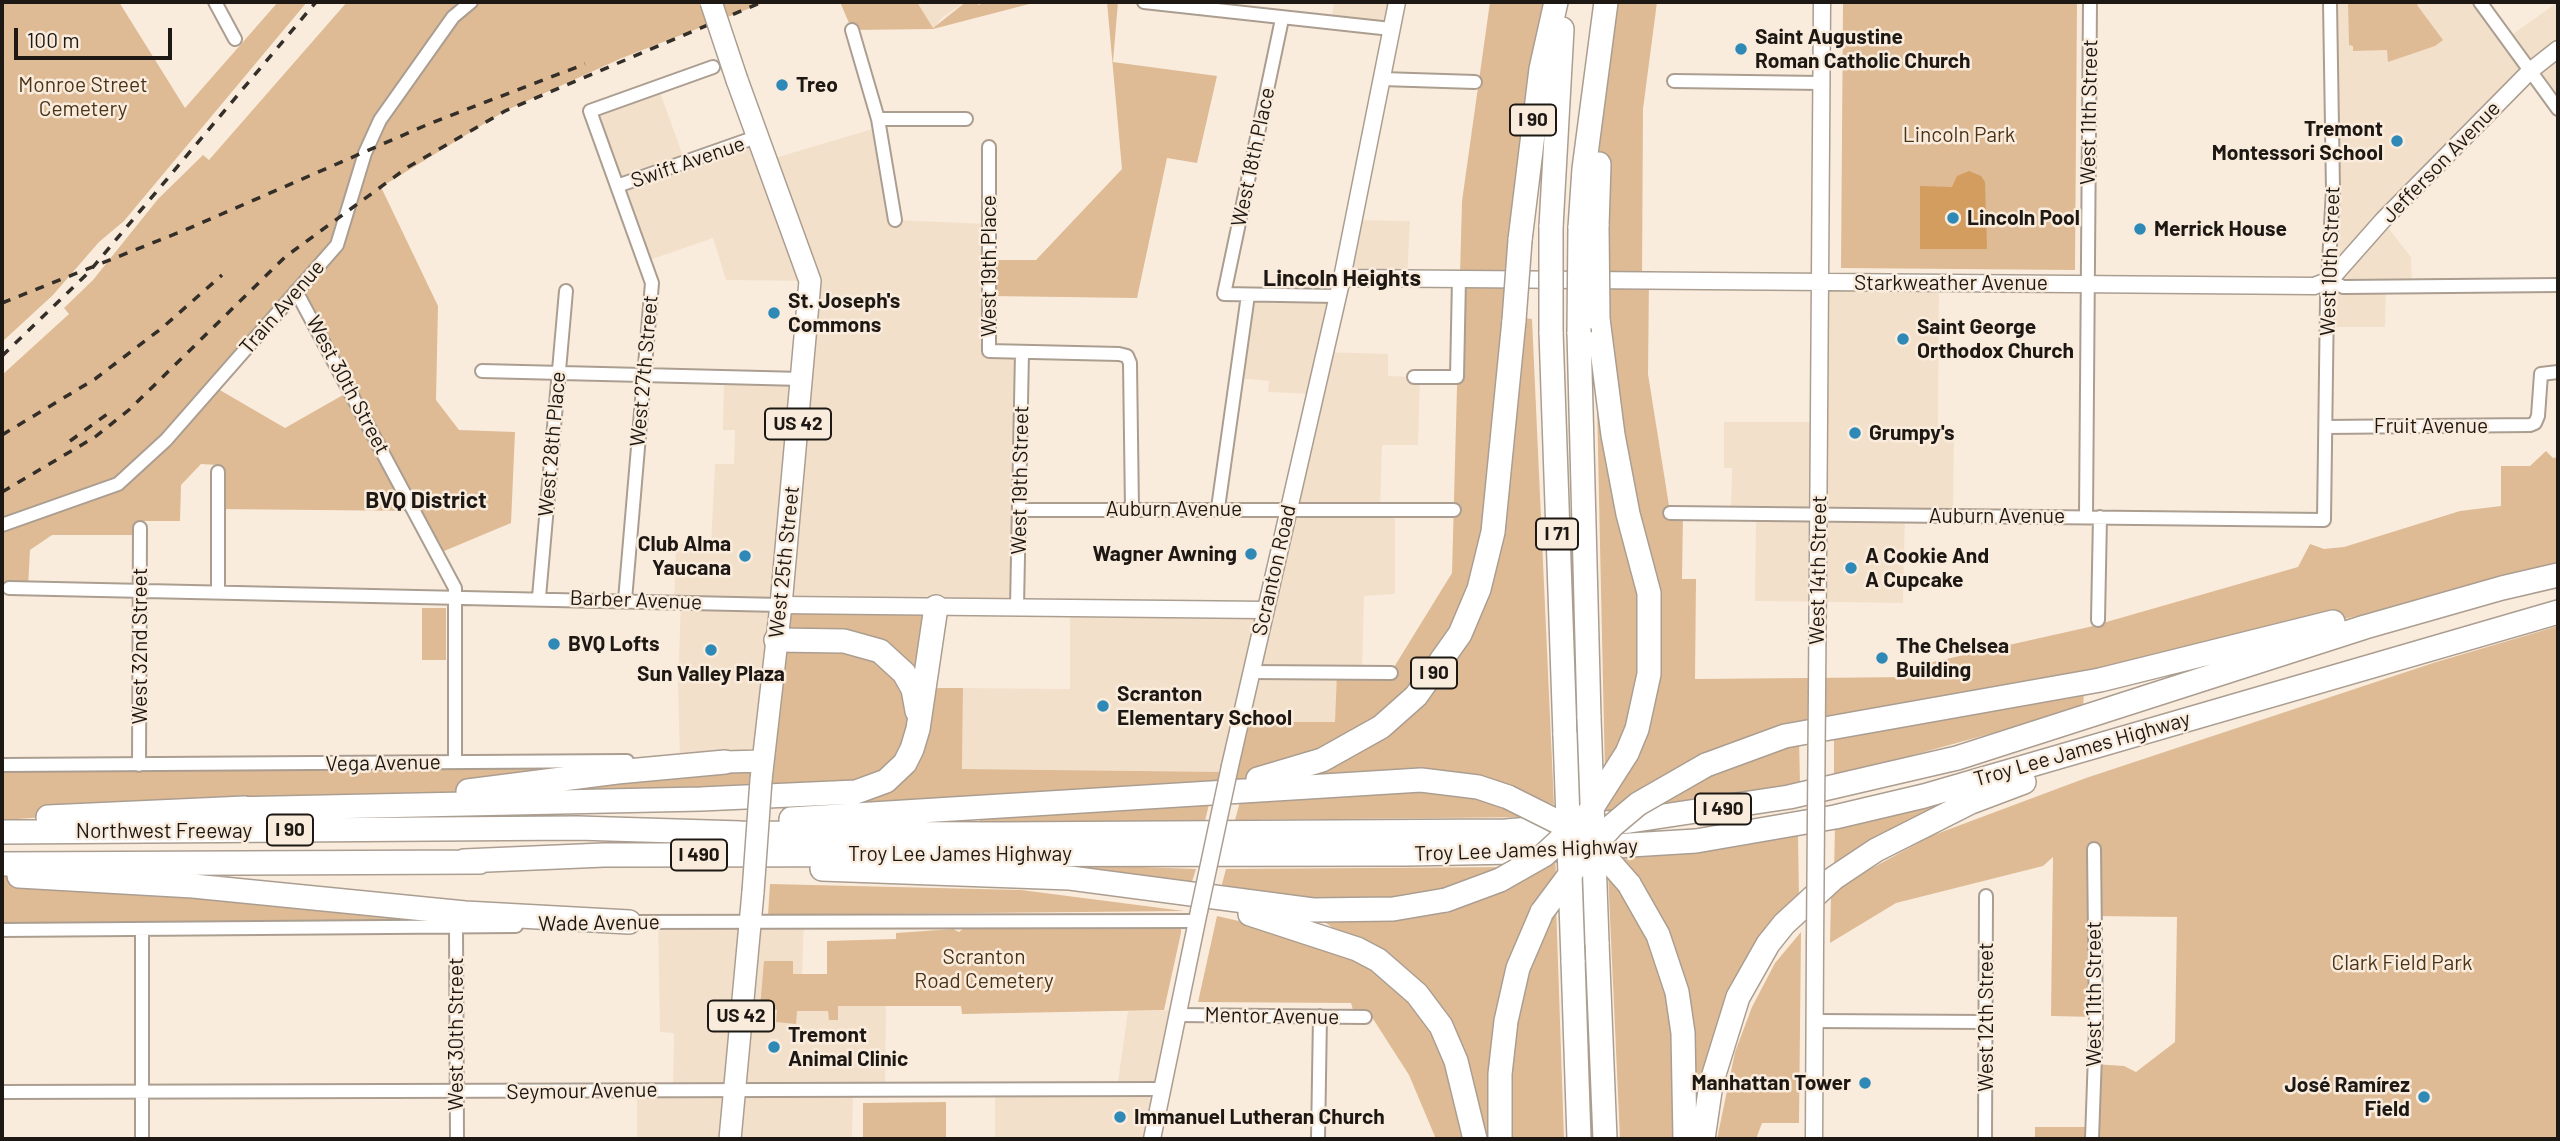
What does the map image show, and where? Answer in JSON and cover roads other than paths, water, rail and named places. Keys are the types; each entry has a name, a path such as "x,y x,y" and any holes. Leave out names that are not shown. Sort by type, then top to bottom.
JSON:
{"highway":[{"name":"I 90","path":"578,828 938,812 1102,799 1241,782 1305,766 1365,737 1416,696 1460,634 1484,573 1498,495 1520,240 1541,69 1556,2"},
{"name":"I 71","path":"1565,2 1551,227 1551,332 1579,1139"},
{"name":"I 90","path":"464,861 1070,878 1313,910 1393,909 1446,900 1500,880 1544,855 1588,814 1627,753 1637,729 1649,674 1649,593 1623,488 1611,420 1589,326 1589,227 1607,2"},
{"name":"I 71","path":"1589,326 1589,718 1605,1139"},
{"path":"1500,1139 1500,1074 1506,1021 1518,968 1542,912 1580,861 1613,825 1638,804 1706,765 1785,736 2100,680 2505,578 2558,575"},
{"name":"Troy Lee James Highway","path":"578,828 741,833 1000,834 1493,831 1669,816 1816,792 1956,758 2377,623 2558,575"},
{"path":"230,809 838,794 865,789 886,781 905,763 918,729 936,607"},
{"path":"1703,1139 1711,1084 1738,997 1751,971 1768,944 1799,908 1834,878 1876,850 1998,790 2364,676 2548,614"},
{"name":"Troy Lee James Highway","path":"464,861 604,855 1434,854 1633,847 1696,841 1835,817 1924,796 2548,614"},
{"path":"776,640 844,641 880,651 904,673 913,689 918,729"},
{"path":"2,820 230,809 441,794 617,772 725,762"},
{"path":"1102,799 1420,780 1478,787 1508,797 1580,834 1600,851 1629,884 1658,935 1677,992 1683,1033 1685,1139"},
{"name":"Northwest Freeway","path":"2,832 578,828"},
{"name":"Northwest Freeway","path":"2,864 464,861"},
{"path":"883,871 1086,890 1217,907 1299,929 1357,949 1378,960 1407,985 1441,1026 1456,1061 1475,1139"},
{"path":"2,875 193,886 465,913 629,922"}],"main road":[{"name":"West 25th Street","path":"711,2 810,281 781,605 762,771 730,1139"},
{"name":"Vega Avenue","path":"725,762 762,771"}],"street":[{"path":"215,2 235,39"},
{"name":"Train Avenue","path":"2,525 118,484 166,440 337,245 366,153 380,120 453,17 471,2"},
{"path":"1144,2 1391,29"},
{"name":"Scranton Road","path":"1152,1139 1264,610 1342,278 1397,2"},
{"name":"West 14th Street","path":"1814,1139 1822,2"},
{"name":"West 11th Street","path":"2090,2 2087,283 2098,620"},
{"name":"West 10th Street","path":"2324,520 2327,298 2330,281 2333,184 2330,2"},
{"path":"2480,2 2558,109"},
{"name":"West 18th Place","path":"1248,295 1224,294 1282,19"},
{"path":"852,30 878,119 895,220"},
{"name":"Jefferson Avenue","path":"2330,281 2383,220 2530,71 2558,50"},
{"name":"West 27th Street","path":"625,600 642,374 652,282 590,111 713,67"},
{"path":"1382,79 1475,82"},
{"path":"1674,81 1821,83"},
{"path":"878,119 966,119"},
{"name":"Swift Avenue","path":"617,186 759,136"},
{"name":"West 19th Place","path":"989,147 989,351 1022,352"},
{"name":"Starkweather Avenue","path":"1342,278 2306,286 2330,281 2343,287 2558,285"},
{"path":"1414,377 1457,377 1458,279"},
{"name":"West 30th Street","path":"296,291 455,588 455,760"},
{"name":"West 28th Place","path":"539,597 566,291"},
{"path":"1218,508 1248,295 1337,296"},
{"path":"1022,352 1127,356 1130,363 1132,510"},
{"name":"West 19th Street","path":"1017,607 1022,352"},
{"path":"482,371 802,379"},
{"name":"Fruit Avenue","path":"2326,427 2535,423 2541,374 2558,372"},
{"path":"218,472 218,592"},
{"name":"Auburn Avenue","path":"1020,510 1454,510"},
{"name":"Auburn Avenue","path":"1670,513 2324,520"},
{"name":"West 32nd Street","path":"139,765 140,528"},
{"name":"Barber Avenue","path":"9,588 539,597 781,605 1264,610"},
{"path":"1251,673 1391,673"},
{"name":"Vega Avenue","path":"2,765 436,764 455,760 725,762"},
{"name":"West 11th Street","path":"2092,1139 2096,1026 2094,849"},
{"name":"West 12th Street","path":"1985,1139 1986,896"},
{"name":"Wade Avenue","path":"2,930 456,928 629,922 1198,916"},
{"name":"West 30th Street","path":"456,928 457,1139"},
{"path":"142,930 142,1139"},
{"name":"Mentor Avenue","path":"1178,1015 1365,1017"},
{"path":"1318,1139 1320,1016"},
{"path":"1815,1021 1986,1022"},
{"name":"Seymour Avenue","path":"2,1092 456,1093 735,1089 1163,1089"}],"railway":[{"path":"2,356 88,273 316,2"},
{"path":"2,492 95,437 130,409 285,257 408,167 505,111 762,2"},
{"path":"2,303 185,230 431,123 585,64"},
{"path":"2,435 95,379 162,328 222,275"},
{"path":"70,441 110,412"}],"place":[{"name":"Saint Augustine Roman Catholic Church","path":"1741,49"},
{"name":"Treo","path":"782,85"},
{"name":"Tremont Montessori School","path":"2397,141"},
{"name":"Lincoln Pool","path":"1953,218"},
{"name":"Merrick House","path":"2140,229"},
{"name":"St. Joseph's Commons","path":"774,313"},
{"name":"Saint George Orthodox Church","path":"1903,339"},
{"name":"Grumpy's","path":"1855,433"},
{"name":"Wagner Awning","path":"1251,554"},
{"name":"Club Alma Yaucana","path":"745,556"},
{"name":"A Cookie And A Cupcake","path":"1851,568"},
{"name":"BVQ Lofts","path":"554,644"},
{"name":"Sun Valley Plaza","path":"711,650"},
{"name":"The Chelsea Building","path":"1882,658"},
{"name":"Scranton Elementary School","path":"1103,706"},
{"name":"Tremont Animal Clinic","path":"774,1047"},
{"name":"Manhattan Tower","path":"1865,1083"},
{"name":"José Ramírez Field","path":"2424,1097"},
{"name":"Immanuel Lutheran Church","path":"1120,1117"}],"district":[{"name":"Lincoln Heights","path":"1342,278"},
{"name":"BVQ District","path":"426,500"}],"park label":[{"name":"Monroe Street Cemetery","path":"83,97"},
{"name":"Lincoln Park","path":"1959,135"},
{"name":"Clark Field Park","path":"2402,963"},
{"name":"Scranton Road Cemetery","path":"984,969"}]}
